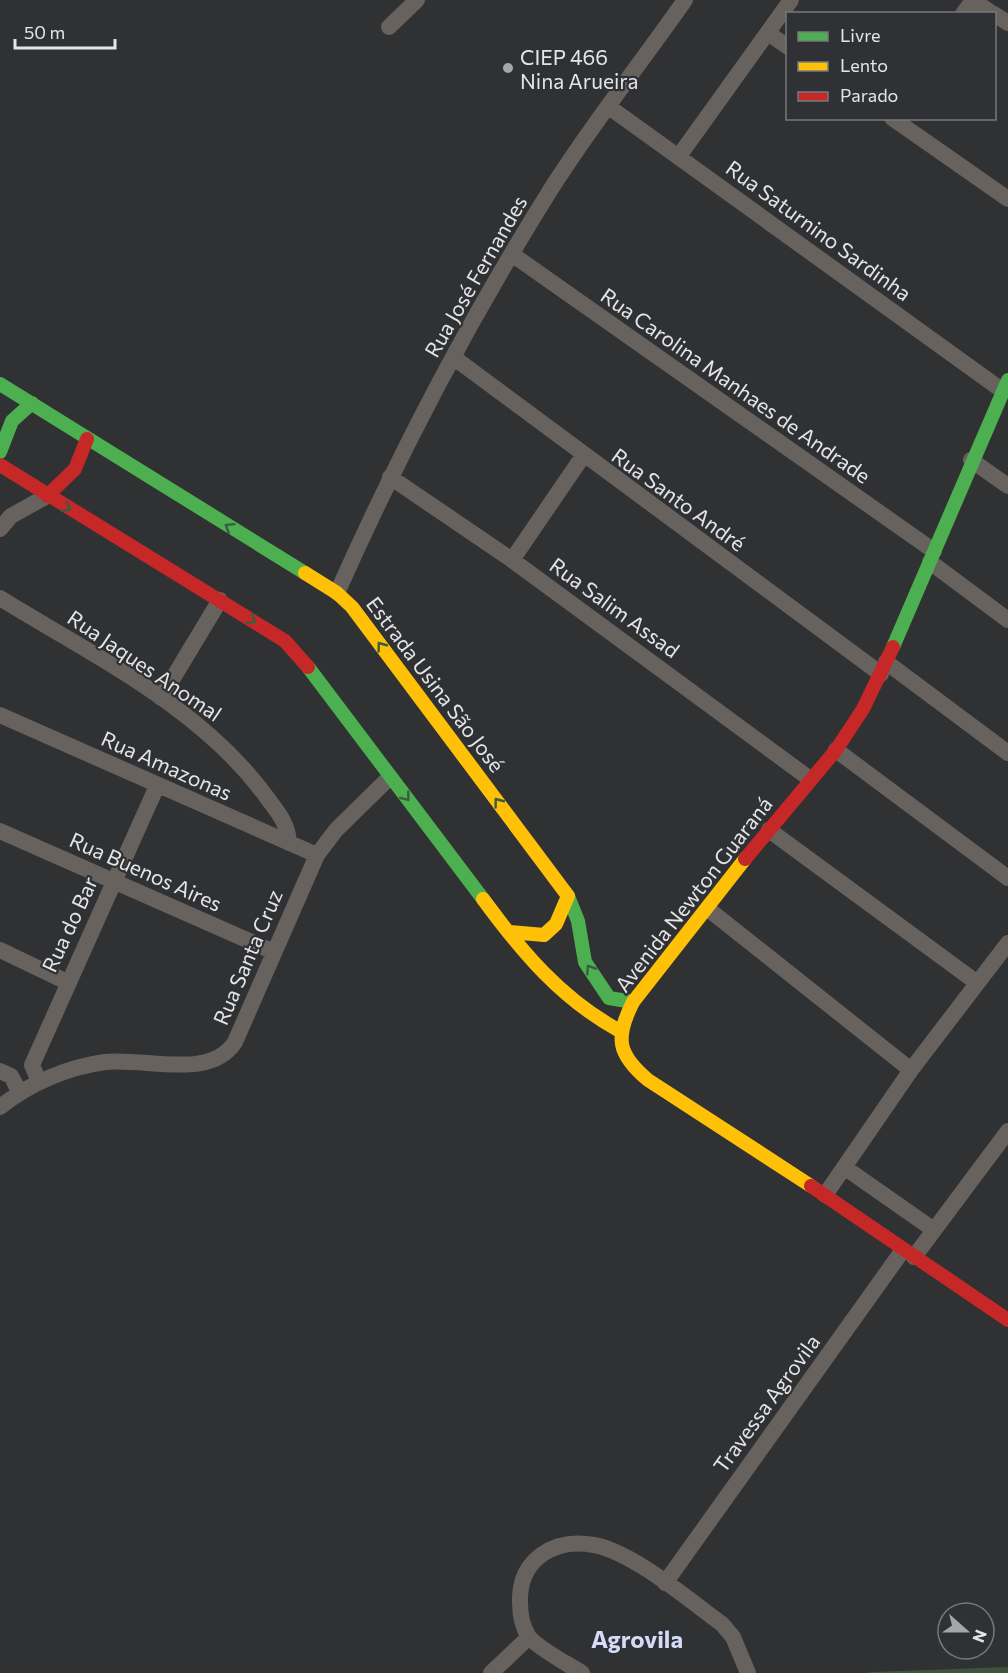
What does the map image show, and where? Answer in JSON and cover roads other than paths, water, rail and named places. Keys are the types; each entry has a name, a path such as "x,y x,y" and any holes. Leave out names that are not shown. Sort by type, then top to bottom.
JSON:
{"main road":[{"name":"Estrada Usina São José","path":"0,384 337,593 352,607 568,896 578,921 585,962 609,998 633,1002"},
{"name":"Avenida Newton Guaraná","path":"620,1031 633,1002 810,779 836,750 858,716 883,668 1005,385"},
{"path":"0,452 7,425 15,415 32,403"},
{"path":"47,496 75,469 87,440"},
{"path":"0,465 47,496 285,640 296,651 510,932 563,995 598,1021 620,1031 624,1058 633,1069 825,1195 908,1254 1008,1320"},
{"path":"510,932 544,935 556,924 568,896"}],"street":[{"path":"389,27 417,0"},
{"name":"Rua José Fernandes","path":"337,593 390,477 453,357 552,188 685,0"},
{"path":"679,156 791,0"},
{"path":"973,0 991,12"},
{"path":"768,33 786,45"},
{"name":"Rua Saturnino Sardinha","path":"609,107 1005,385"},
{"path":"895,120 1008,200"},
{"name":"Rua Carolina Manhaes de Andrade","path":"513,255 932,556 1008,620"},
{"name":"Rua Santo André","path":"453,357 583,456 883,668 1008,753"},
{"path":"512,560 583,456"},
{"path":"971,460 1008,486"},
{"name":"Rua Salim Assad","path":"390,477 512,560 810,779"},
{"path":"4,518 47,496"},
{"name":"Rua Jaques Anomal","path":"0,598 161,698 203,729 241,765 288,827 289,843"},
{"path":"161,698 220,600"},
{"name":"Rua Amazonas","path":"0,715 317,855"},
{"path":"836,750 1008,878"},
{"name":"Rua Santa Cruz","path":"0,1107 39,1082 74,1069 107,1062 197,1064 220,1058 236,1042 317,855 336,830 390,777"},
{"name":"Rua do Bar","path":"39,1082 32,1065 67,982 157,786"},
{"path":"769,830 976,982"},
{"name":"Rua Buenos Aires","path":"0,831 274,952"},
{"path":"708,909 911,1070"},
{"path":"825,1195 911,1070 1008,943"},
{"path":"0,950 67,982"},
{"path":"0,1071 10,1076 20,1093"},
{"name":"Travessa Agrovila","path":"665,1583 908,1254 934,1230 1007,1136"},
{"path":"844,1167 934,1230"},
{"path":"582,1673 529,1637 520,1617 519,1586 527,1567 540,1555 562,1546 597,1545 629,1559 665,1583 722,1624 733,1637 748,1673"},
{"path":"491,1673 529,1637"}],"place":[{"name":"CIEP 466 Nina Arueira","path":"508,68"}],"district":[{"name":"Agrovila","path":"637,1638"}]}
